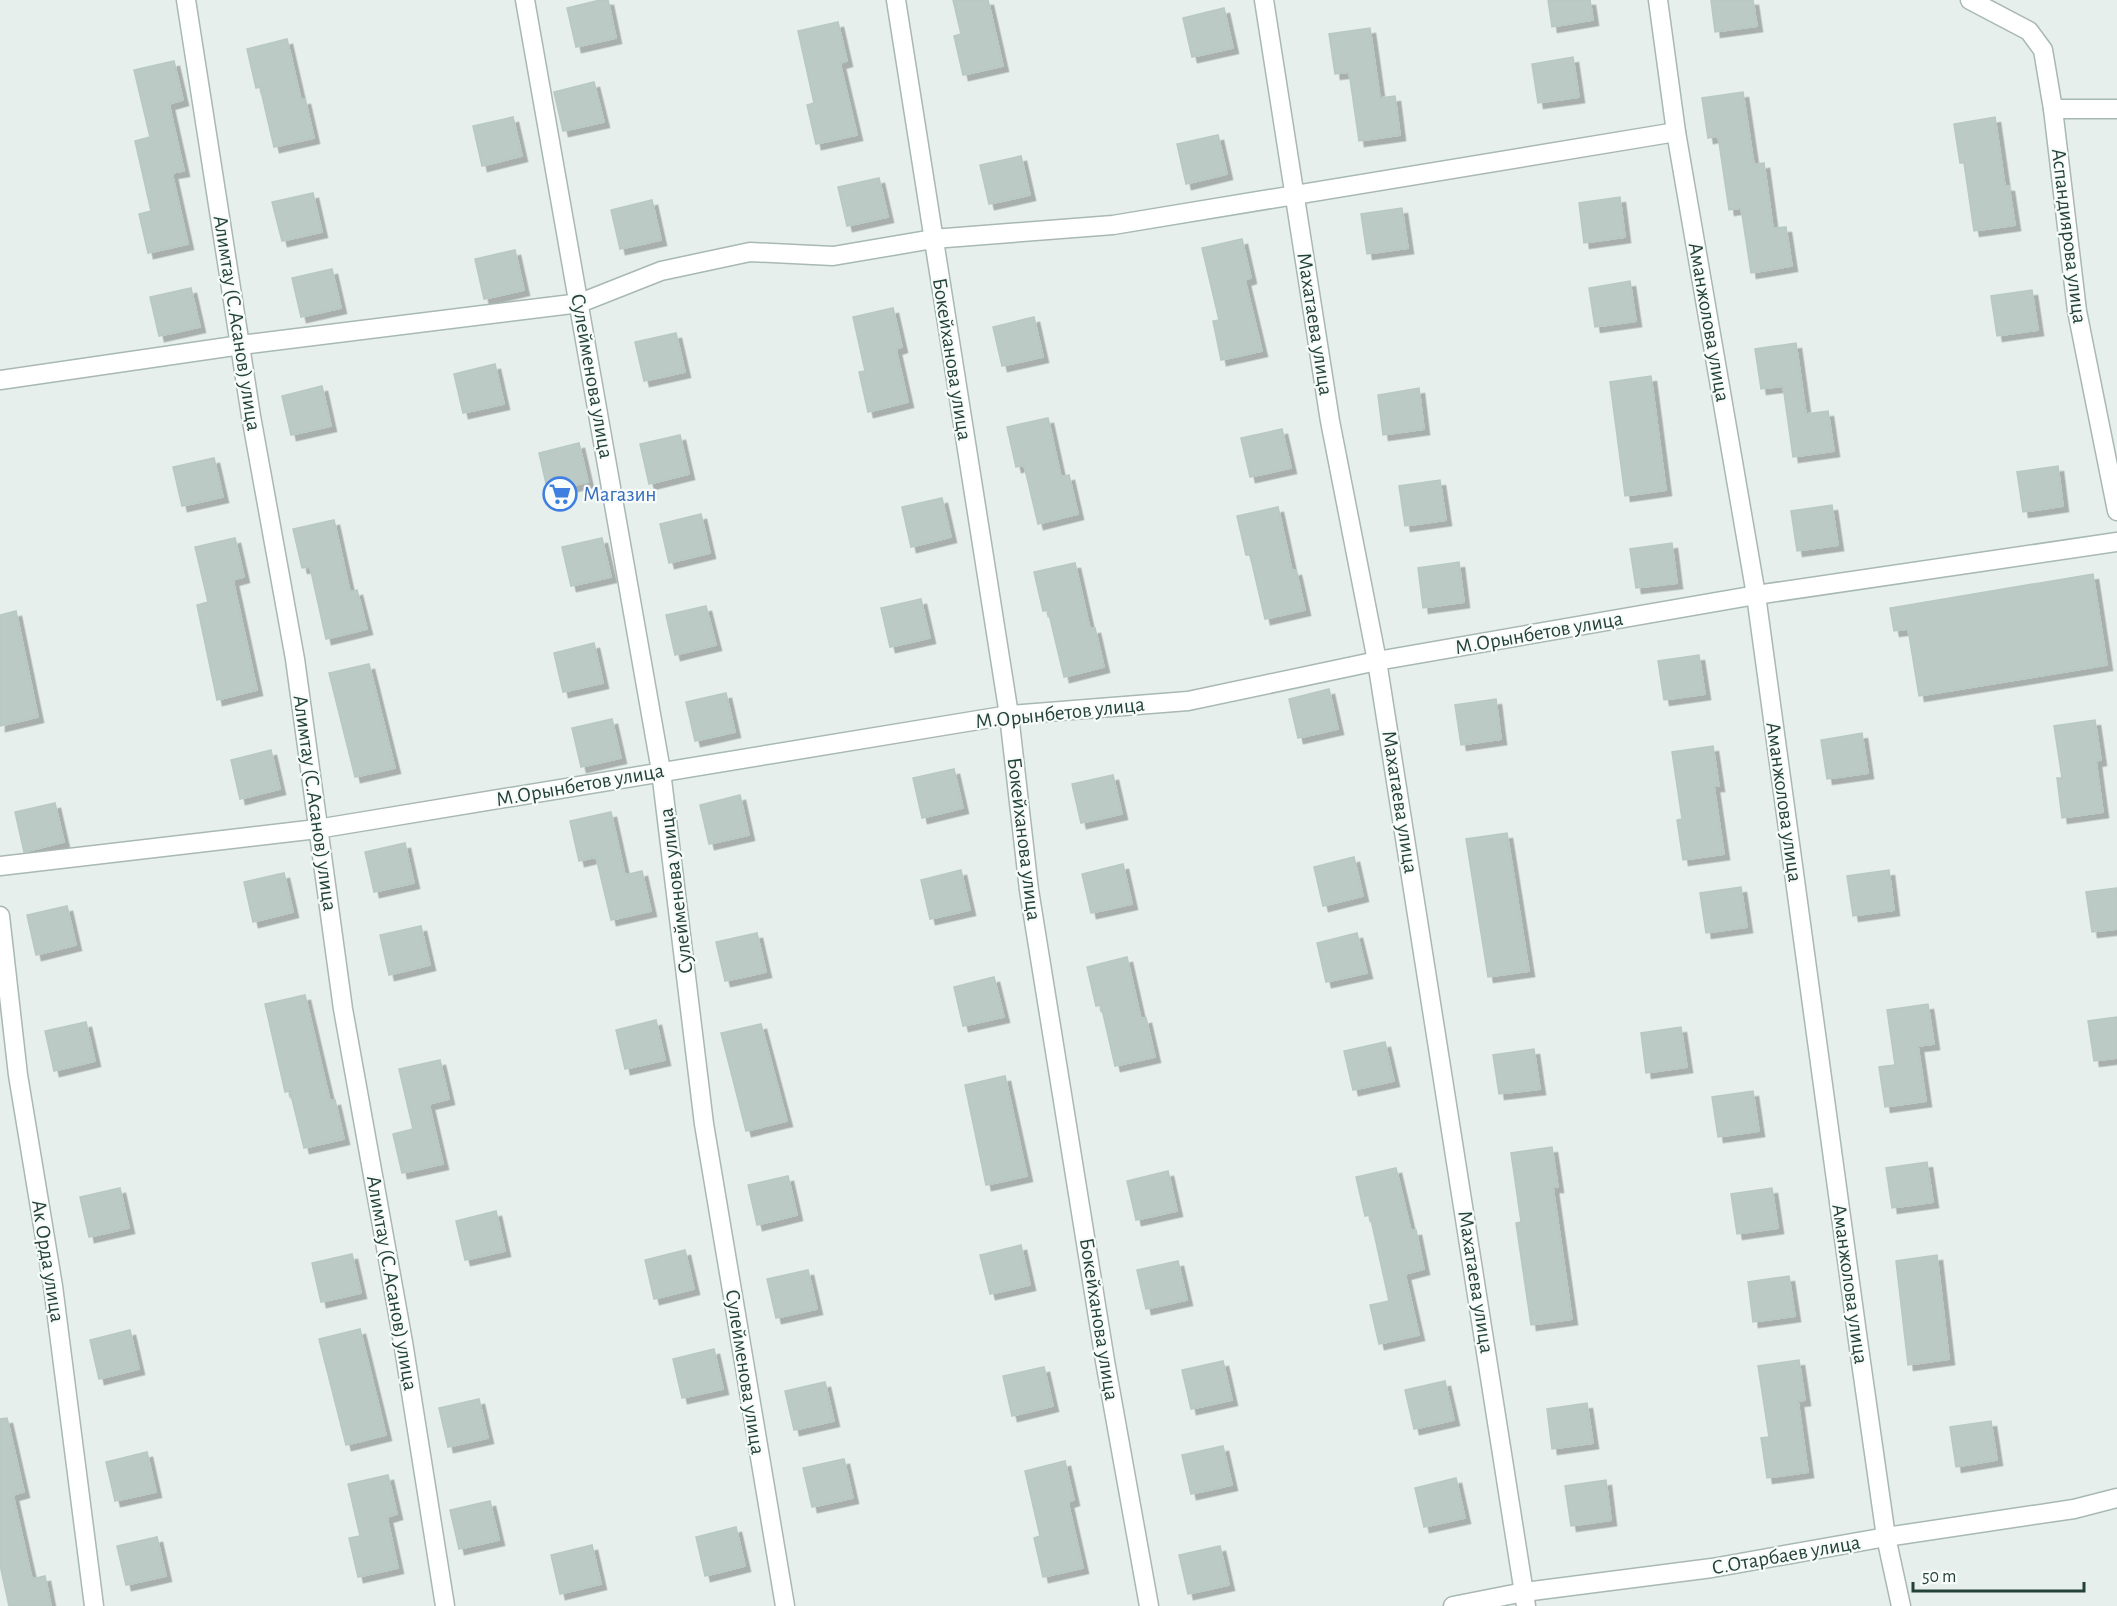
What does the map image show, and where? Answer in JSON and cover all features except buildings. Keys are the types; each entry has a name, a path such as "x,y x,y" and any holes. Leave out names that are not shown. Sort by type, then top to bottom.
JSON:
{"street":[{"name":"Алимтау (С.Асанов) улица","path":"186,0 241,345 295,659 343,1009 403,1342 446,1606"},
{"name":"Сулейменова улица","path":"525,0 661,771 704,1124 784,1606"},
{"name":"Бокейханова улица","path":"896,0 1009,715 1029,890 1105,1361 1149,1606"},
{"name":"Махатаева улица","path":"1264,0 1330,421 1377,661 1525,1599"},
{"name":"Аманжолова улица","path":"1658,0 1676,132 1756,595 1886,1537 1901,1606"},
{"name":"Аспандиярова улица","path":"1970,0 2029,31 2043,50 2054,109 2077,310 2117,511"},
{"path":"2054,109 2117,109"},
{"path":"0,380 241,345 580,303 661,271 750,252 833,256 933,239 1113,225 1676,132"},
{"name":"М.Орынбетов улица","path":"0,866 318,829 1009,715 1188,701 1377,661 1756,595 2117,542"},
{"name":"Ак Орда улица","path":"0,916 18,1075 53,1286 94,1606"},
{"name":"С.Отарбаев улица","path":"1453,1606 1525,1599 1886,1537 2074,1509 2117,1498"}],"place":[{"name":"Магазин","path":"560,494"}]}
